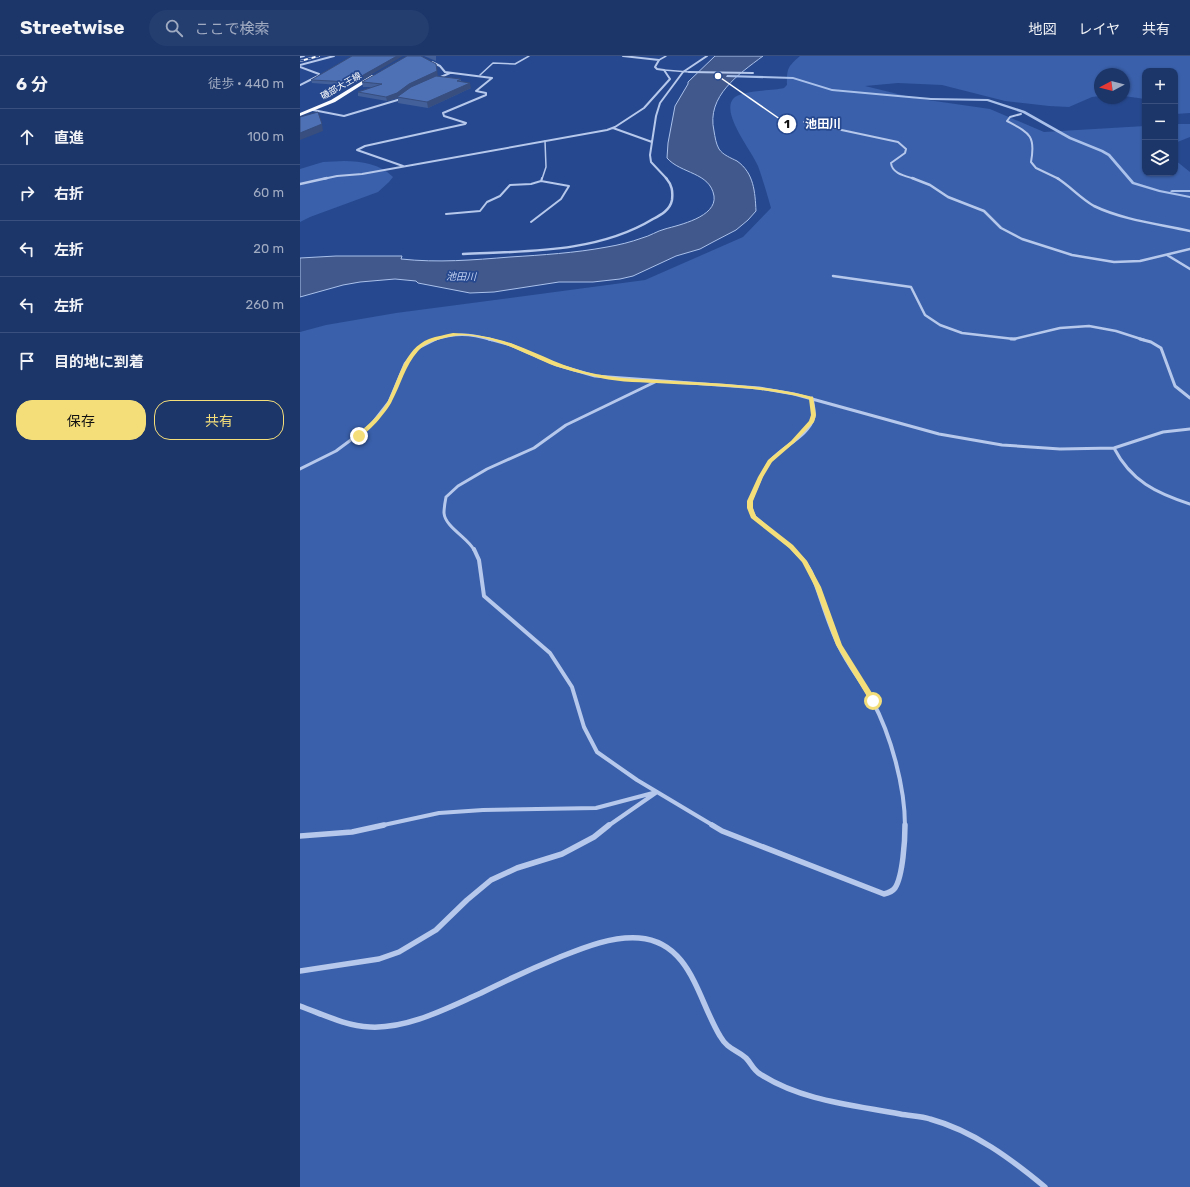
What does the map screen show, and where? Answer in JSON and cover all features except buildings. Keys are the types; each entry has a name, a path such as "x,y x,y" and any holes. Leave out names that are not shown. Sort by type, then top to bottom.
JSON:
{"main road":[{"name":"磯部大王線","path":"300,116 333,101 378,73"}],"street":[{"path":"300,57 304,56"},
{"path":"300,66 334,56"},
{"path":"300,184 337,176 362,174 404,167 613,128 644,108 670,79 664,70 657,69 655,67 659,60 622,56"},
{"path":"463,254 581,245 630,233 649,223 669,208 672,191 671,184 651,162 650,155 656,116 660,104 683,72 707,56"},
{"path":"404,167 357,150 365,146 465,124 466,123 444,116 443,113 486,95 486,93 476,91 492,78 480,75 445,72 440,66 429,61"},
{"path":"300,66 318,74 318,76 300,85"},
{"path":"688,72 753,73"},
{"path":"432,81 451,73"},
{"path":"313,110 344,116 403,98"},
{"path":"1021,114 1010,117 1007,121 1022,129 1032,139 1031,162 1036,168 1059,179 1081,198 1112,212 1190,230"},
{"path":"804,122 898,142 906,149 906,153 891,163 894,171 930,185 948,197 984,211 1001,228 1022,239 1072,255 1094,260 1114,262 1140,261 1190,249"},
{"path":"613,128 630,132 652,142"},
{"path":"1167,255 1190,269"},
{"path":"833,276 911,287 925,315 940,326 962,333 1014,339 1060,328 1089,326 1151,342 1161,348 1175,386 1190,398"},
{"path":"300,469 336,451 371,425 389,402 405,364 418,348 430,340 441,336 466,334 476,335 511,345 557,365 581,373 624,379 759,388 812,398 915,428 962,439 1002,445 1040,448 1114,448 1162,432 1190,429"},
{"path":"657,381 566,425 534,448 487,469 458,486 446,497 444,515 453,529 471,544 479,560 484,596 550,653 565,675 572,687 584,727 597,752 657,792 722,831 884,894 889,893 897,886 903,859 906,816 899,776 884,728 873,701 839,645 818,587 804,561 791,546 754,517 750,508 750,501 770,461 792,442 811,422 814,415 812,398"},
{"path":"1114,448 1119,460 1132,475 1150,488 1170,499 1190,504"},
{"path":"300,836 352,832 439,813 483,810 596,808 657,792"},
{"path":"300,971 379,959 399,952 436,930 467,900 491,880 517,868 562,854 594,837 625,813 657,792"},
{"path":"300,1006 361,1026 386,1026 414,1021 470,998 540,965 593,944 618,939 657,941 668,946 679,955 688,967 717,1032 728,1048 748,1059 754,1071 775,1084 805,1096 929,1119 955,1128 990,1145 1045,1187"}],"lane":[{"path":"480,75 493,63 515,64 529,56"},
{"path":"659,60 666,56"},
{"path":"664,70 688,72"},
{"path":"541,181 546,167 545,141"},
{"path":"446,214 480,211 487,202 500,196 510,185 531,184 541,181 569,186 561,199 531,222"}],"shaded area":[{"path":"800,56 1190,56 1190,113 1178,114 1178,68 1142,68 1142,99 1130,97 1130,68 1094,68 1094,97 1069,107 1005,101 942,85 898,83 865,86 914,98 990,109 1044,132 1142,126 1142,176 1178,176 1178,162 1190,172 1190,1187 300,1187 300,332 326,325 396,313 645,280 743,237 771,208 758,166 734,123 730,106 733,99 742,94 784,88 787,85 787,75 792,63"},
{"path":"1178,124 1190,124 1190,137 1178,142"},
{"path":"344,161 377,166 393,177 378,192 300,222 300,169 323,162"}],"water":[{"path":"715,56 763,56 744,70 726,87 715,107 713,118 715,138 719,149 725,155 743,166 750,177 754,190 756,211 736,230 700,249 676,256 633,276 620,279 593,282 559,282 494,292 470,293 418,283 416,281 395,279 343,285 300,297 300,258 336,256 402,256 401,259 442,261 546,255 595,249 629,242 704,215 713,203 714,196 711,188 707,182 673,163 667,158 668,143 675,106 688,82"}],"waterway":[{"path":"727,76 793,78 832,90 931,99 987,100 1024,112 1070,138 1102,151 1109,155 1133,183 1159,191 1190,197"},
{"path":"1172,191 1190,191"}],"railway":[{"path":"300,61 319,56"}],"place":[{"name":"池田川","path":"718,76"}],"route":[{"path":"359,436 371,425 389,402 405,364 418,348 430,340 453,334 476,335 511,345 557,365 595,376 759,388 812,398 814,415 811,422 806,429 770,461 760,477 750,501 750,508 754,517 791,546 804,561 818,587 839,645 873,701"}]}
